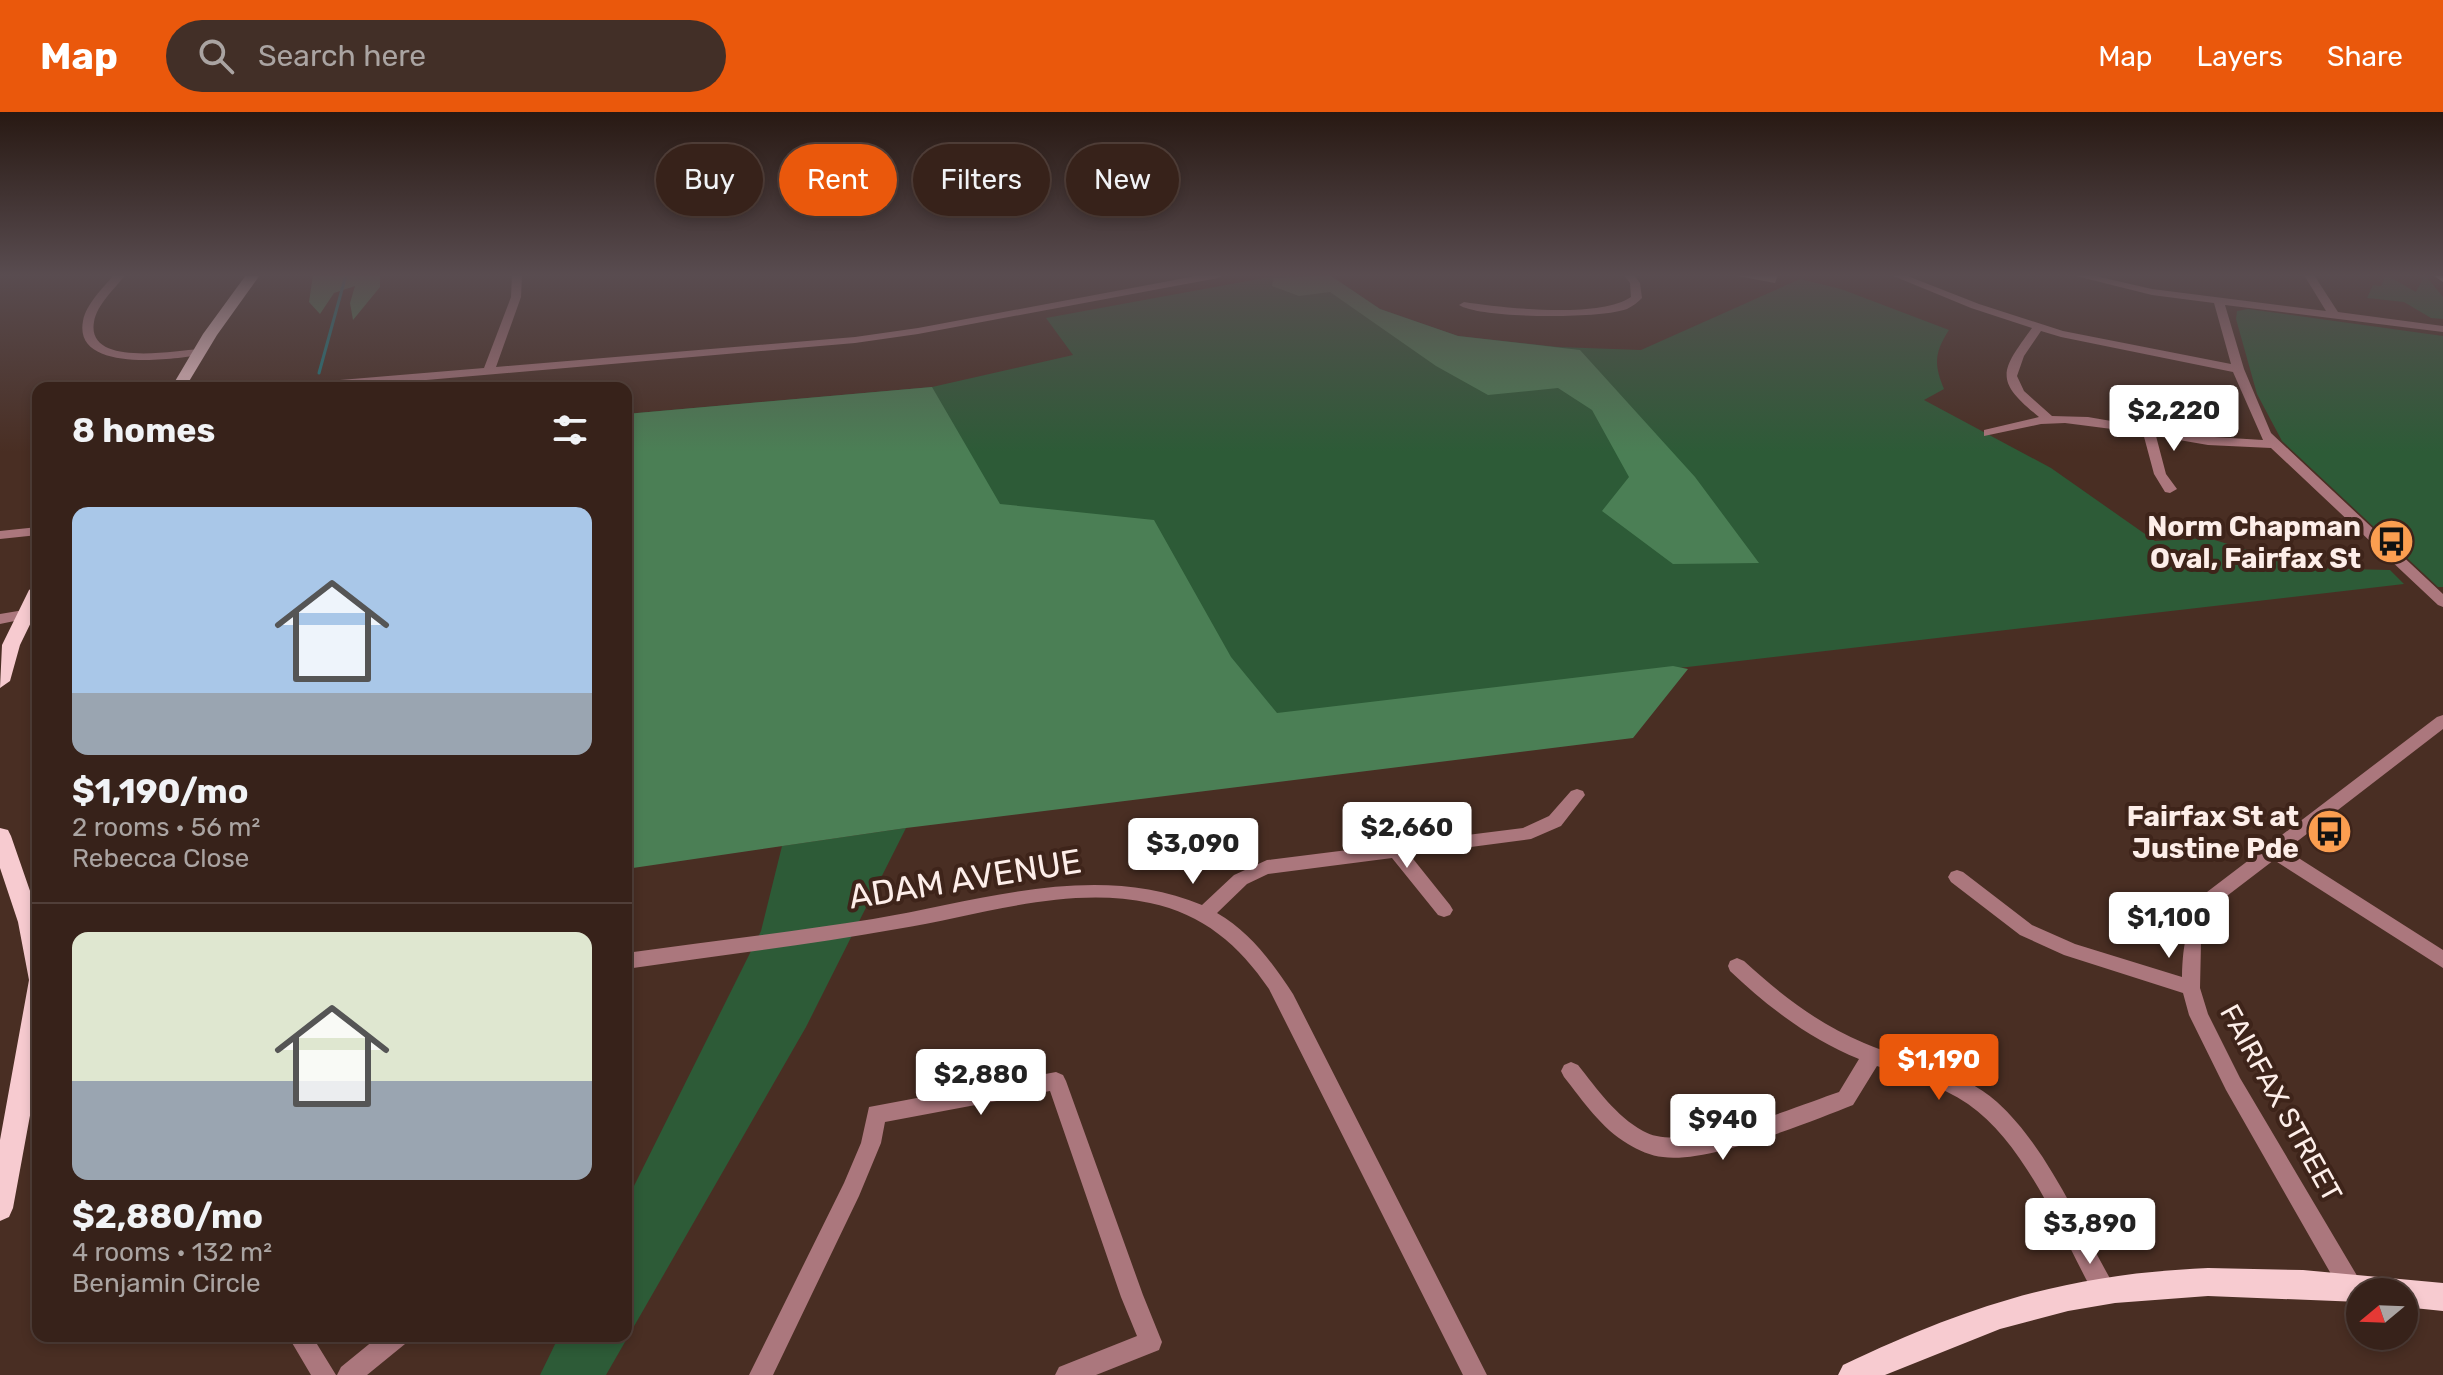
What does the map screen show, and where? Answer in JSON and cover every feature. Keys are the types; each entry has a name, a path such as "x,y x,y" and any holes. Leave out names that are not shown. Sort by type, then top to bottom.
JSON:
{"main road":[{"path":"182,382 212,334"},
{"path":"0,681 32,601"},
{"path":"0,836 32,924"},
{"path":"0,1208 32,1066"},
{"path":"1853,1375 1982,1320 2104,1290 2232,1281 2346,1287"},
{"path":"2418,1294 2443,1297"}],"street":[{"path":"88,334 93,345 104,352 122,355 199,352"},
{"path":"489,371 503,334"},
{"path":"362,382 903,334"},
{"path":"2033,334 2009,368 2009,377 2024,399 2047,418"},
{"path":"2064,334 2118,348 2238,369"},
{"path":"2228,334 2259,425 2273,444 2443,602"},
{"path":"1988,433 2047,418 2094,420 2210,441 2273,444"},
{"path":"2148,430 2160,474 2170,489"},
{"path":"0,535 32,532"},
{"path":"0,619 24,615"},
{"name":"FAIRFAX STREET","path":"2346,1278 2225,1071 2199,1015 2191,988 2191,954 2199,920 2213,897 2443,721"},
{"path":"1205,914 1233,883 1248,872 1525,834 1555,821 1577,795"},
{"path":"1396,850 1444,910"},
{"path":"2272,850 2443,960"},
{"path":"1957,877 2026,930 2070,950 2191,988"},
{"name":"ADAM AVENUE","path":"632,960 897,923 1079,891 1150,895 1205,914 1241,940 1263,962 1286,1000 1475,1375"},
{"path":"1737,966 1776,1004 1798,1019 1872,1056 1941,1076 1989,1108 2004,1123 2034,1167 2104,1290"},
{"path":"1571,1071 1597,1104 1631,1135 1663,1148 1706,1144 1846,1099 1872,1056"},
{"path":"761,1375 852,1189 871,1143 876,1114 1056,1081 1132,1297 1151,1342 1067,1375"},
{"path":"303,1342 324,1375"},
{"path":"349,1375 390,1342"}],"green space":[{"path":"1058,334 1452,334 1558,347 1641,350 1677,334 1947,334 1937,359 1944,389 1924,400 2051,468 2155,541 2208,538 2307,568 2390,570 2404,584 632,789 632,413 932,387 1073,355"},
{"path":"1390,334 1452,334 1580,350 1695,477 1759,563 1673,564 1602,511 1629,477 1592,410 1558,388 1488,395 1436,366"},
{"path":"2240,334 2443,336 2443,587 2438,587 2282,441 2257,394"},
{"path":"932,387 1000,504 1154,520 1231,657 1277,713 1673,666 1688,669 1633,738 906,828 632,868 632,413"},
{"path":"906,828 806,1027 632,1330 632,1190 761,931 782,846"},
{"path":"556,1342 625,1342 606,1375 540,1375"}],"waterway":[{"path":"319,373 330,334"}],"place":[{"name":"Norm Chapman Oval, Fairfax St","path":"2392,542"},
{"name":"Fairfax St at Justine Pde","path":"2330,832"}]}
